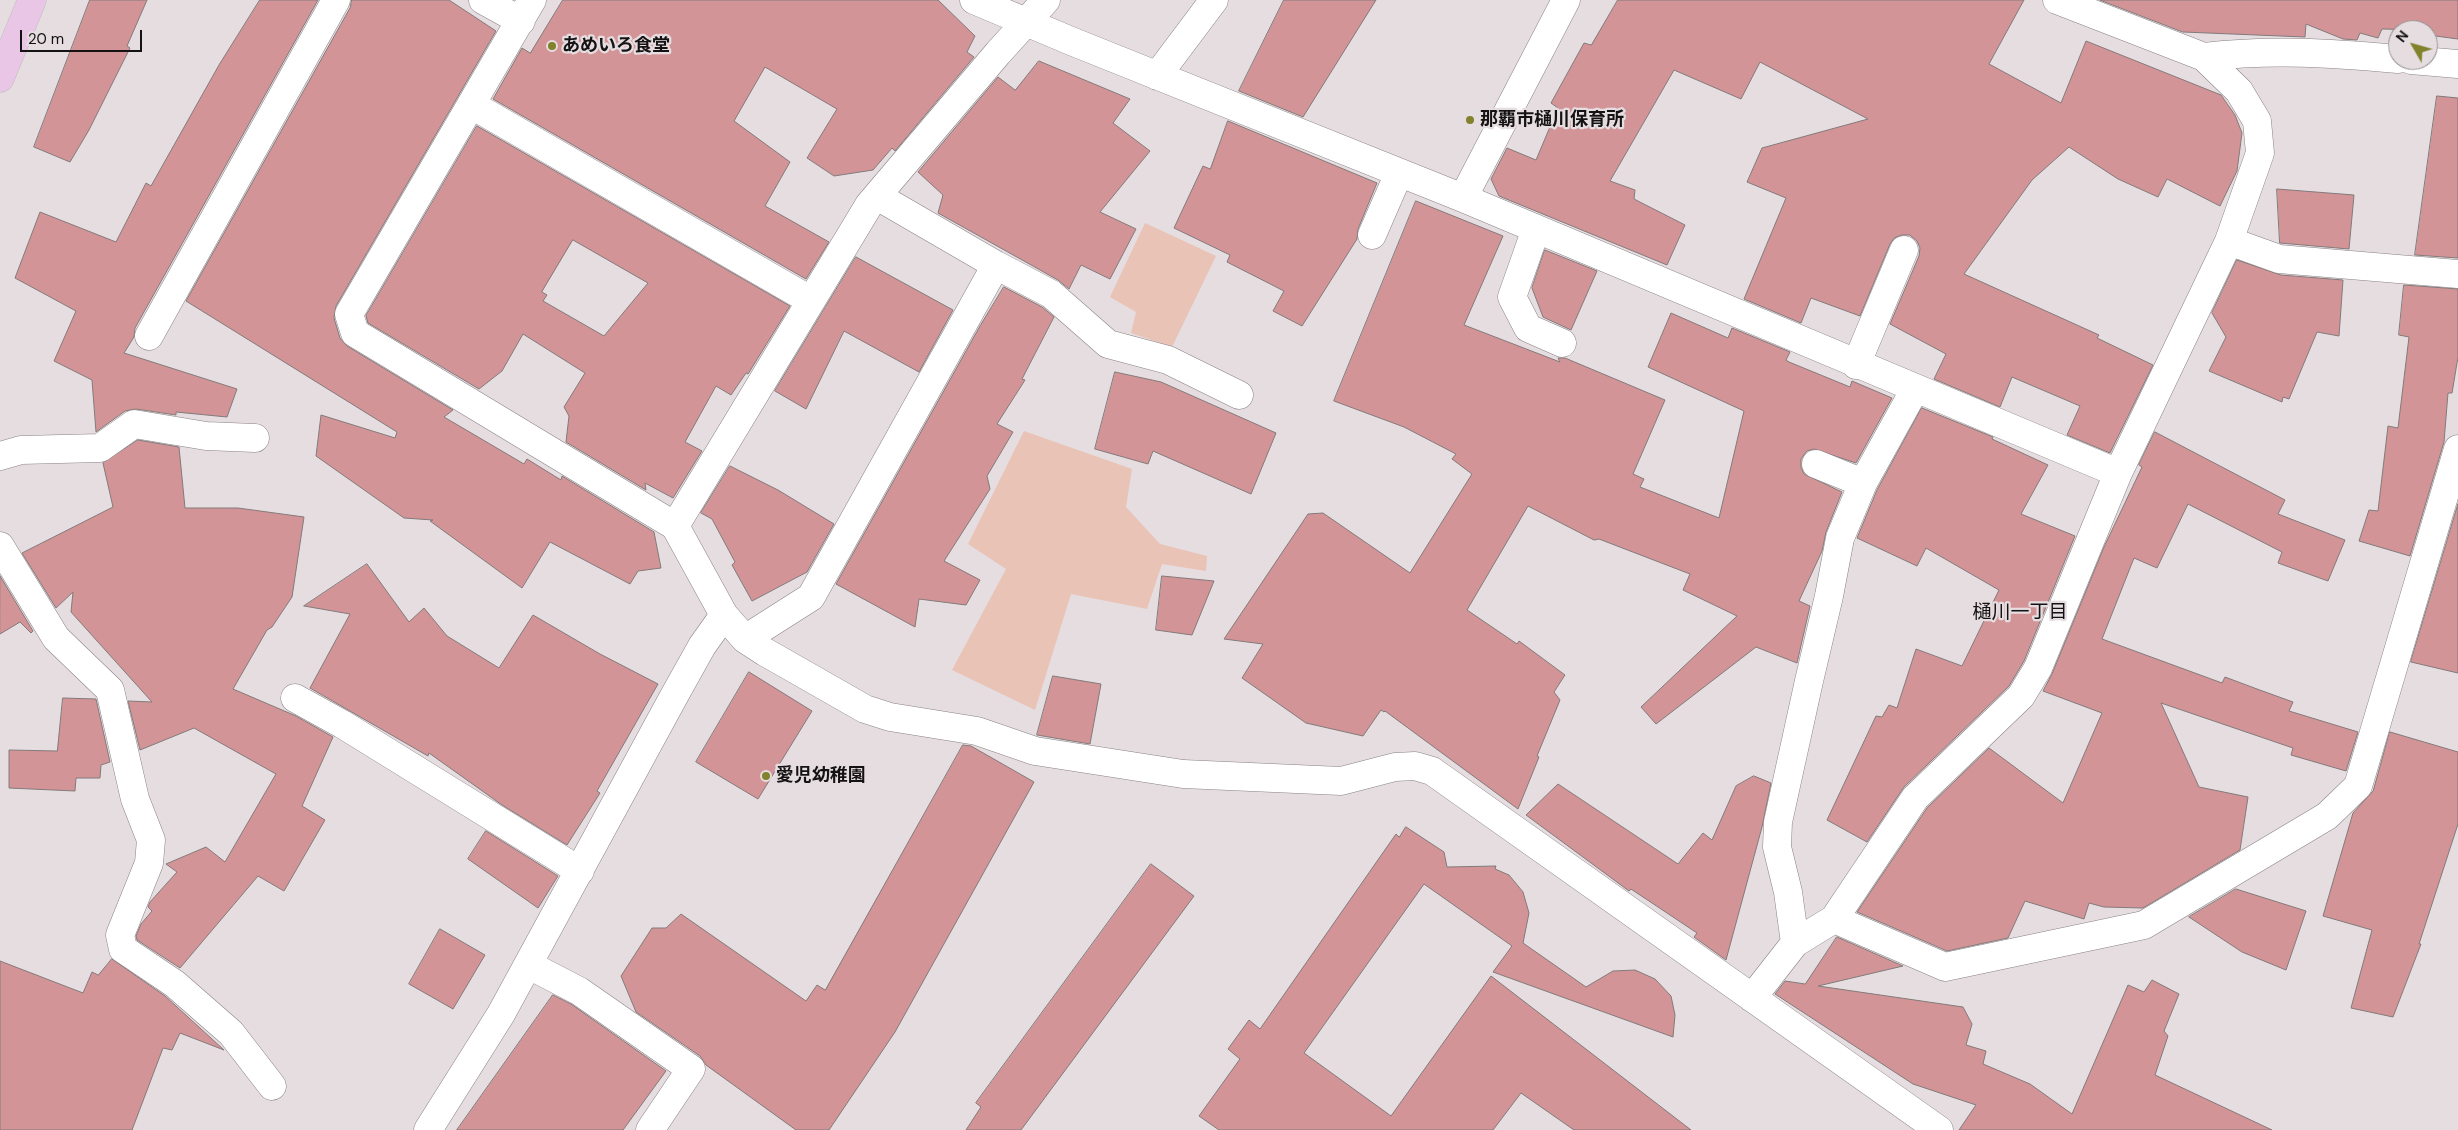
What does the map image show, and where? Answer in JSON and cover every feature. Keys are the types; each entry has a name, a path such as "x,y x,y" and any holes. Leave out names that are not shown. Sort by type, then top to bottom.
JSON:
{"main road":[{"path":"0,78 32,0"}],"street":[{"path":"150,336 336,0"},
{"path":"483,0 526,11 349,314 355,333 675,526 724,615 745,639 865,709 890,716 977,731 1035,751 1184,774 1341,781 1394,767 1414,766 1432,771 1939,1130"},
{"path":"974,0 1157,76 1463,198 2118,473"},
{"path":"675,526 810,300 870,205 1046,0"},
{"path":"1157,76 1214,0"},
{"path":"1463,198 1566,0"},
{"path":"1752,998 1795,943 1834,919 1915,798 2015,702 2038,668 2118,473 2230,241 2260,153 2257,121 2239,92 2204,57 2057,0"},
{"path":"2204,57 2252,51 2306,52 2388,58"},
{"path":"2438,62 2458,64"},
{"path":"472,105 810,300"},
{"path":"1372,234 1399,173"},
{"path":"877,196 996,265 1051,294 1108,344 1168,360 1239,395"},
{"path":"1536,229 1512,297 1528,328 1562,343"},
{"path":"2230,241 2279,259 2458,274"},
{"path":"1856,364 1904,250"},
{"path":"745,639 812,597 996,265"},
{"path":"1795,943 1788,892 1778,847 1778,822 1829,596 1840,538 1864,483 1915,389"},
{"path":"0,456 21,450 100,448 134,424 206,436 255,438"},
{"path":"1834,919 1946,967 2144,925 2327,816 2358,786 2458,449"},
{"path":"1816,464 1864,483"},
{"path":"0,546 56,638 110,690 136,798 151,840 149,863 120,935 123,949 175,984 231,1033 272,1086"},
{"path":"428,1130 501,1014 702,646 724,615"},
{"path":"295,698 342,724 580,871"},
{"path":"529,965 579,991 691,1069 650,1130"}],"shaded area":[{"path":"1145,223 1216,256 1172,347 1131,333 1136,312 1110,297"},
{"path":"1024,431 1132,469 1126,507 1160,544 1207,556 1206,571 1162,564 1147,609 1071,594 1035,710 952,670 1006,569 968,544"}],"building":[{"path":"90,0 147,0 127,46 130,48 89,130 70,162 34,147"},
{"path":"260,0 318,0 135,328 134,337 124,353 237,389 227,417 176,412 176,415 136,409 125,411 96,432 92,380 54,361 76,311 15,278 40,212 116,242 146,183 151,186 219,65"},
{"path":"352,0 449,0 496,31 336,306 334,318 340,338 347,346 453,410 444,417 524,464 527,459 561,480 562,476 654,532 661,568 638,571 630,584 550,542 522,588 430,521 433,520 404,518 316,456 321,415 395,438 397,432 186,301 350,8"},
{"path":"563,0 938,0 975,36 967,52 974,57 895,151 892,148 873,170 834,176 807,158 837,109 765,67 734,121 790,162 765,206 829,242 806,279 493,99 522,48 530,53"},
{"path":"1284,0 1376,0 1303,117 1239,91"},
{"path":"1618,0 2024,0 1989,64 2061,103 2086,41 2221,95 2235,115 2242,133 2237,171 2220,206 2167,179 2158,197 2118,179 2069,147 2032,180 1964,274 2099,335 2097,338 2153,365 2110,453 2067,435 2080,406 2012,377 2000,407 1934,379 1946,354 1890,324 1919,256 1920,248 1917,241 1910,235 1894,238 1890,244 1860,316 1811,298 1801,323 1744,299 1786,198 1747,182 1762,148 1868,119 1760,62 1741,99 1674,70 1610,181 1635,190 1634,199 1685,225 1667,265 1499,196 1491,179 1507,148 1536,160 1558,108 1551,103 1584,43 1591,45"},
{"path":"2100,0 2458,0 2458,39 2438,36 2438,20 2388,20 2388,29 2382,29 2378,38 2360,33 2357,40 2343,39 2306,24 2305,37 2183,32"},
{"path":"1039,61 1130,99 1113,123 1150,151 1100,212 1136,229 1110,279 1081,265 1069,289 1058,280 938,213 943,195 918,172 998,77 1015,90"},
{"path":"2437,96 2458,98 2458,258 2415,255"},
{"path":"1228,121 1377,183 1358,229 1357,239 1302,326 1273,311 1284,291 1227,262 1230,255 1174,228 1203,166 1210,169"},
{"path":"477,126 790,306 748,374 746,373 731,395 716,386 685,442 702,451 673,498 645,483 646,490 566,442 569,416 564,407 585,373 523,334 502,371 479,389 368,323 366,316","holes":["573,240 648,283 604,336 543,301 547,295 542,292"]},
{"path":"2277,189 2354,195 2349,249 2280,243"},
{"path":"1416,201 1503,236 1464,325 1560,362 1558,358 1565,358 1665,400 1633,474 1644,479 1640,487 1719,518 1744,411 1648,367 1671,313 1728,338 1732,328 1790,352 1786,360 1789,362 1850,387 1852,381 1892,398 1856,463 1814,449 1807,451 1801,459 1801,467 1804,474 1842,492 1826,532 1822,551 1799,601 1810,606 1797,663 1756,647 1656,724 1641,707 1737,616 1683,590 1690,574 1599,539 1594,540 1528,506 1467,610 1517,644 1519,641 1565,675 1554,692 1560,700 1518,809 1385,711 1381,710 1363,736 1306,723 1242,678 1263,644 1224,639 1308,514 1323,513 1410,573 1472,474 1452,459 1456,454 1404,427 1334,401"},
{"path":"1545,250 1597,271 1571,330 1543,317 1532,288"},
{"path":"856,257 953,310 919,372 844,331 806,409 775,391"},
{"path":"2237,260 2281,275 2343,280 2339,336 2317,332 2289,399 2283,397 2282,402 2209,371 2226,337 2212,313"},
{"path":"2404,285 2458,289 2458,357 2452,393 2448,393 2444,442 2410,556 2359,541 2369,510 2378,511 2388,426 2398,428 2409,337 2399,335"},
{"path":"1004,287 1042,307 1054,317 1022,379 1025,380 997,424 1013,432 987,476 990,489 944,561 980,580 966,605 919,599 915,627 836,584 980,326"},
{"path":"1115,372 1161,382 1276,433 1251,494 1153,451 1148,464 1095,449"},
{"path":"1922,408 1993,437 1992,439 2048,465 2021,514 2075,536 2024,661 2009,686 1904,787 1867,842 1827,820 1876,716 1882,717 1889,705 1897,708 1916,649 1962,666 1999,590 1926,548 1917,566 1857,538 1877,490"},
{"path":"2155,432 2285,500 2278,514 2345,540 2328,581 2278,563 2282,552 2188,504 2157,568 2134,558 2102,639 2222,683 2225,677 2293,702 2289,711 2358,732 2346,771 2291,755 2293,748 2161,703 2199,787 2248,797 2240,850 2143,908 2104,907 2089,903 2084,919 2025,901 2008,938 1947,951 1857,912 1927,808 1989,748 2063,803 2102,713 2043,691 2052,674 2104,547 2142,467 2139,465"},
{"path":"138,440 179,447 185,508 238,508 304,517 292,597 272,627 267,630 233,689 296,716 333,737 302,806 325,820 284,891 258,876 180,968 137,940 136,936 141,924 152,911 148,907 150,902 177,872 166,864 206,847 225,862 276,774 194,728 140,750 128,701 152,702 71,612 73,592 56,608 22,553 113,507 103,463"},
{"path":"730,466 778,490 834,524 807,572 752,601 732,565 735,562 712,519 701,513"},
{"path":"2458,504 2458,673 2411,662"},
{"path":"367,564 409,622 424,608 447,636 499,668 533,615 600,654 658,684 597,791 600,793 567,845 502,805 429,753 428,756 310,688 350,614 304,606"},
{"path":"0,576 33,631 31,633 20,622 0,634"},
{"path":"1162,576 1214,581 1192,635 1156,630"},
{"path":"749,672 812,711 758,799 696,762"},
{"path":"1053,676 1101,684 1090,744 1037,735"},
{"path":"63,698 96,699 110,762 101,765 100,778 76,778 75,791 9,788 9,750 57,751"},
{"path":"2390,732 2458,752 2458,824 2419,944 2421,944 2393,1017 2351,1008 2372,930 2323,916 2353,813 2373,791"},
{"path":"963,745 971,746 1034,782 895,1032 829,1130 796,1130 706,1065 700,1056 636,1012 621,976 652,928 666,928 681,914 806,1001 817,985 825,990"},
{"path":"1754,776 1771,783 1762,827 1726,960 1694,937 1697,933 1631,889 1629,891 1526,815 1558,784 1678,864 1703,833 1712,840 1736,786"},
{"path":"1406,827 1444,852 1447,867 1496,866 1495,869 1509,875 1523,892 1529,913 1523,943 1586,987 1613,971 1635,970 1655,979 1671,996 1675,1015 1673,1037 1493,972 1512,946 1424,884 1304,1053 1391,1116 1491,976 1691,1130 1574,1130 1521,1093 1493,1130 1219,1130 1199,1116 1240,1059 1228,1049 1249,1020 1260,1029 1396,834 1399,837"},
{"path":"486,831 558,876 538,908 468,859"},
{"path":"1151,864 1194,896 1021,1130 966,1130 981,1107 976,1103"},
{"path":"2236,889 2306,911 2286,970 2242,952 2189,917"},
{"path":"440,929 485,955 453,1009 409,984"},
{"path":"1837,937 1903,966 1818,986 1963,1007 1972,1024 1966,1045 1986,1051 1983,1064 2030,1084 2072,1114 2128,985 2144,992 2152,980 2179,994 2164,1031 2168,1036 2155,1075 2272,1130 1959,1130 1976,1105 1913,1084 1775,994 1785,981 1805,984"},
{"path":"112,959 165,996 224,1050 180,1033 172,1050 163,1048 132,1130 0,1130 0,961 83,993 92,972 98,975"},
{"path":"553,995 571,1004 666,1071 623,1130 457,1130"}],"place":[{"name":"あめいろ食堂","path":"552,46"},
{"name":"那覇市樋川保育所","path":"1470,120"},
{"name":"愛児幼稚園","path":"766,776"}],"district":[{"name":"樋川一丁目","path":"2020,613"}]}
